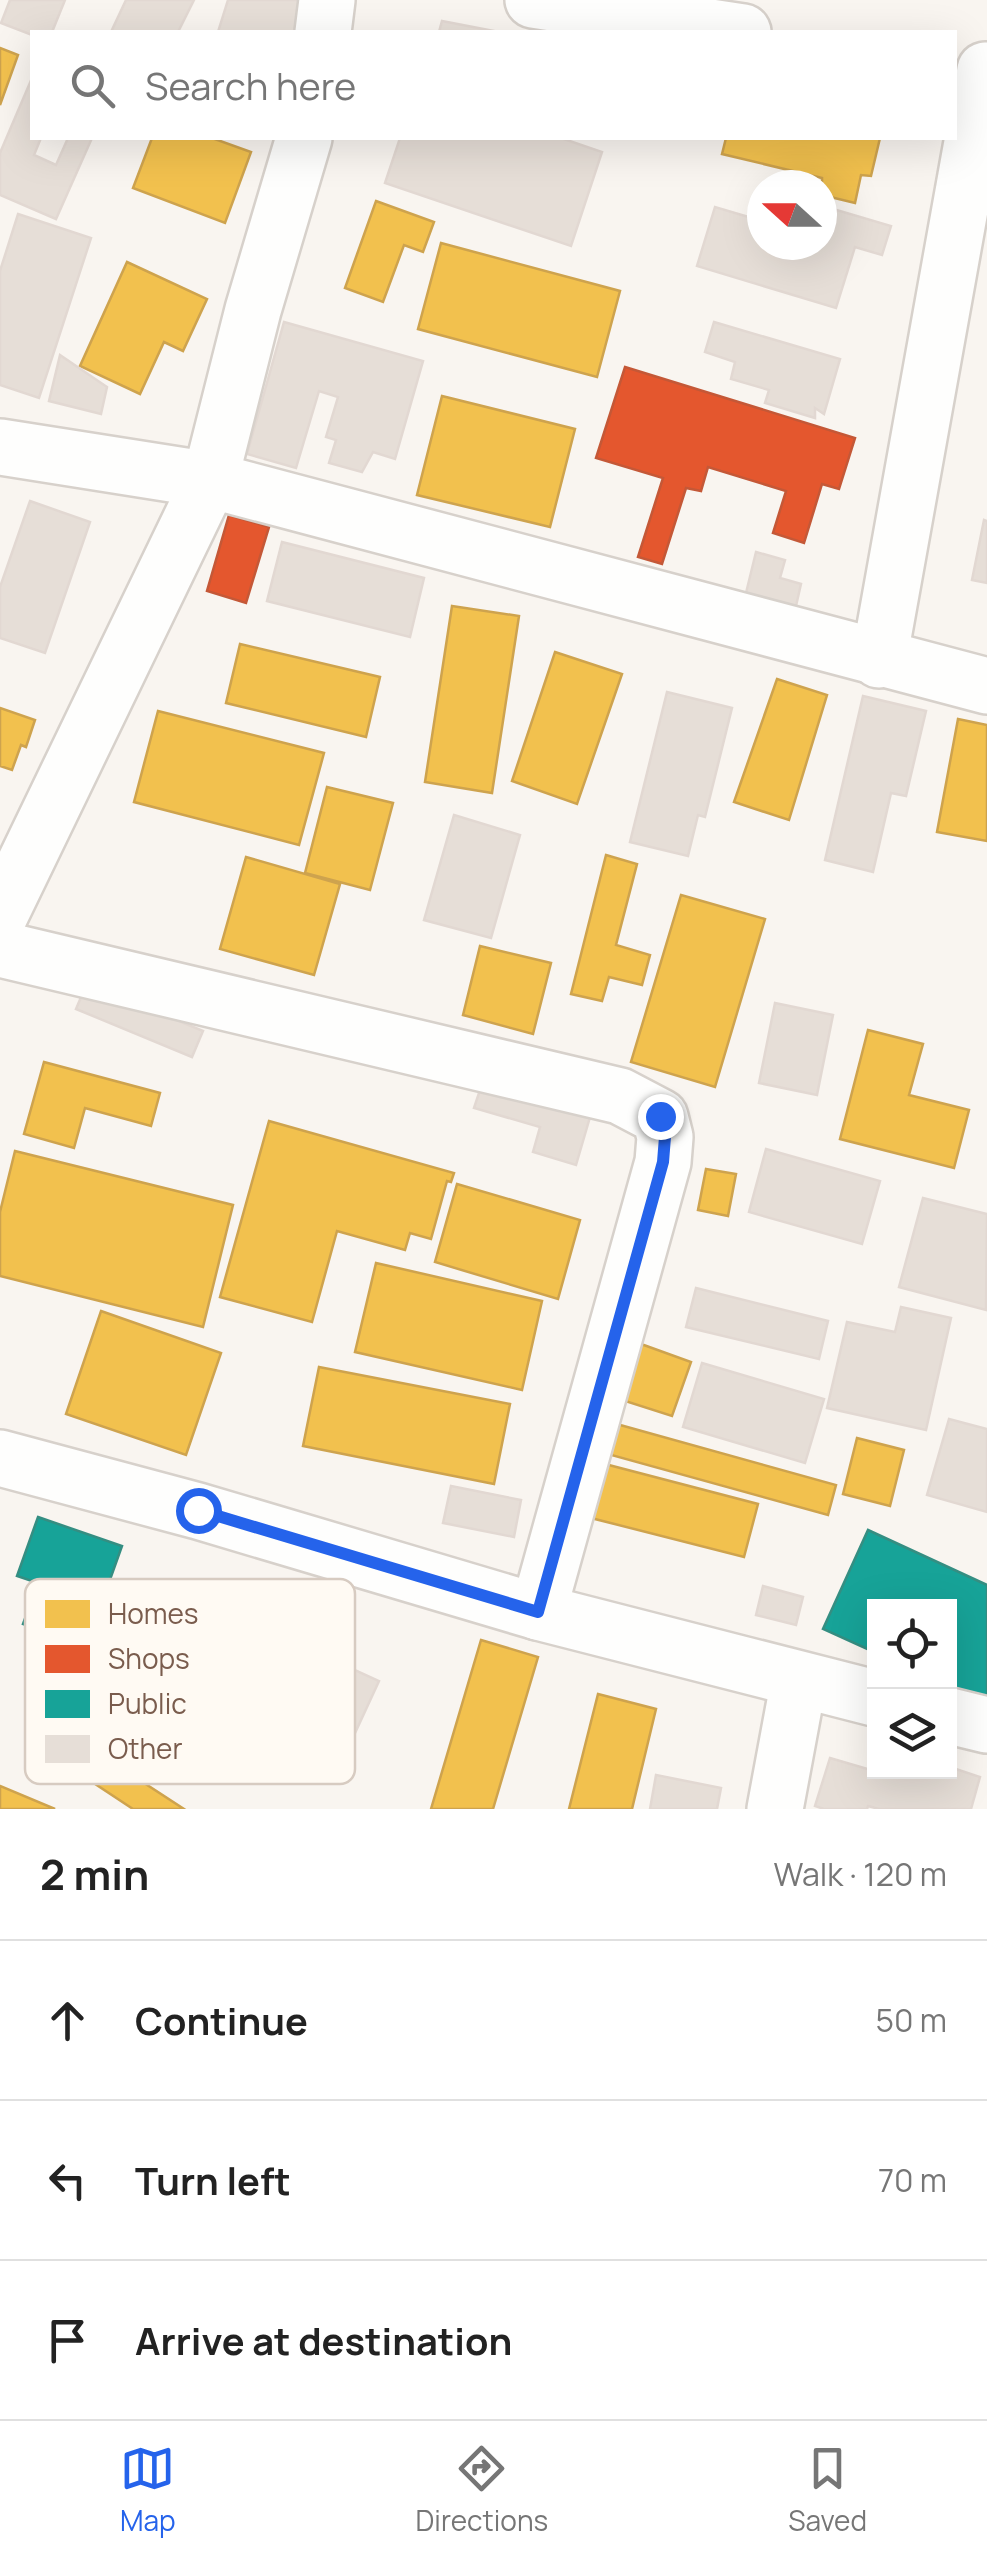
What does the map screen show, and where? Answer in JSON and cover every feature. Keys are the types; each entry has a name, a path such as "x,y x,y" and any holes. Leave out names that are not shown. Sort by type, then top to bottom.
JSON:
{"street":[{"path":"323,30 327,0"},
{"path":"534,0 729,30"},
{"path":"879,660 975,69"},
{"path":"0,916 210,480 253,310 303,140"},
{"path":"0,447 210,480 987,686"},
{"path":"0,949 620,1096 660,1116 665,1137 663,1162 538,1612"},
{"path":"0,1458 198,1510 538,1612 867,1696"},
{"path":"775,1809 800,1680"},
{"path":"957,1718 987,1725"}],"building: Homes":[{"path":"0,48 18,55 0,105"},
{"path":"151,140 218,140 251,152 225,223 133,188"},
{"path":"726,140 880,140 871,176 861,175 855,203 837,199 837,170 789,170 722,154"},
{"path":"376,201 434,222 423,252 404,245 383,302 345,288"},
{"path":"441,243 620,291 597,377 418,329"},
{"path":"127,262 207,299 183,351 164,342 140,394 80,366"},
{"path":"442,396 575,429 550,527 417,495"},
{"path":"452,606 519,616 492,793 425,782"},
{"path":"240,644 380,677 366,737 226,703"},
{"path":"555,652 622,674 577,804 512,781"},
{"path":"777,679 827,695 789,820 734,802"},
{"path":"0,708 35,720 26,747 21,745 12,770 0,766"},
{"path":"158,711 324,753 299,845 134,802"},
{"path":"958,719 987,725 987,841 937,832"},
{"path":"327,787 393,803 370,890 305,873"},
{"path":"606,855 637,864 616,945 650,955 642,985 609,977 602,1001 571,994"},
{"path":"246,857 340,884 314,975 220,949"},
{"path":"681,895 765,919 715,1087 631,1062"},
{"path":"480,946 551,963 533,1034 463,1015"},
{"path":"868,1030 923,1044 909,1095 969,1110 954,1168 840,1139"},
{"path":"44,1062 160,1093 151,1126 85,1108 74,1148 24,1134"},
{"path":"269,1121 454,1173 451,1182 447,1181 431,1239 410,1233 405,1250 337,1231 312,1322 220,1297"},
{"path":"15,1151 233,1205 203,1327 0,1276 0,1212"},
{"path":"706,1169 736,1174 728,1216 698,1210"},
{"path":"457,1184 580,1220 558,1299 435,1262"},
{"path":"376,1263 542,1301 522,1390 355,1352"},
{"path":"101,1311 221,1353 186,1455 66,1414"},
{"path":"641,1344 691,1362 672,1416 622,1400"},
{"path":"319,1367 510,1404 494,1484 303,1446"},
{"path":"613,1423 836,1485 828,1515 604,1453"},
{"path":"857,1438 904,1450 890,1506 843,1494"},
{"path":"605,1464 758,1504 744,1557 591,1518"},
{"path":"481,1640 538,1657 493,1809 431,1809"},
{"path":"598,1694 656,1709 632,1809 569,1809"},
{"path":"95,1784 146,1784 184,1809 133,1809"},
{"path":"0,1786 55,1809 0,1809"}],"building: Shops":[{"path":"625,367 855,438 839,489 822,484 804,543 773,533 786,491 708,467 701,491 686,488 662,564 638,557 663,478 596,458"},
{"path":"229,515 269,527 246,603 207,591"}],"building: Public":[{"path":"38,1517 122,1546 110,1579 17,1576"},
{"path":"868,1530 987,1585 987,1704 957,1690 957,1599 867,1599 867,1649 823,1629"}],"building: Other":[{"path":"10,0 65,0 53,30 30,30 30,34 1,23"},
{"path":"126,0 194,0 179,30 112,30"},
{"path":"228,0 306,0 298,30 219,30"},
{"path":"442,21 489,30 440,30"},
{"path":"30,83 30,140 40,140 34,155 56,165 67,140 91,140 56,219 0,195 0,153"},
{"path":"399,140 567,140 602,152 571,246 385,183"},
{"path":"715,207 747,217 747,260 837,260 837,210 891,226 882,255 855,247 836,308 697,266"},
{"path":"18,214 91,238 39,398 0,385 0,271"},
{"path":"284,322 423,361 395,459 373,452 362,472 329,463 336,440 326,437 338,397 319,391 296,468 247,454"},
{"path":"714,322 840,359 824,414 815,408 815,418 765,403 769,390 731,379 735,362 705,352"},
{"path":"60,355 107,387 101,414 49,401"},
{"path":"30,501 90,522 45,653 0,638 0,587"},
{"path":"984,520 987,521 987,583 972,580"},
{"path":"282,542 424,578 410,637 267,601"},
{"path":"756,552 785,560 780,578 801,584 796,606 746,593"},
{"path":"667,692 732,708 705,817 698,815 688,856 630,842"},
{"path":"863,696 926,711 906,796 891,793 873,872 825,860"},
{"path":"454,815 520,835 491,938 424,920"},
{"path":"87,983 203,1031 192,1057 76,1009"},
{"path":"775,1003 833,1015 817,1095 759,1083"},
{"path":"482,1084 590,1117 576,1165 533,1152 540,1127 474,1108"},
{"path":"766,1149 880,1181 862,1244 749,1212"},
{"path":"923,1198 987,1214 986,1310 899,1287"},
{"path":"696,1288 828,1321 819,1359 686,1327"},
{"path":"901,1307 951,1318 926,1430 827,1408 847,1322 895,1332"},
{"path":"702,1363 824,1399 805,1463 683,1427"},
{"path":"949,1419 987,1429 987,1512 927,1495"},
{"path":"451,1486 521,1500 514,1537 443,1523"},
{"path":"763,1586 803,1597 796,1625 756,1615"},
{"path":"355,1670 379,1681 355,1733"},
{"path":"830,1758 867,1769 867,1779 957,1779 957,1769 980,1777 971,1809 815,1806"},
{"path":"656,1775 721,1788 717,1809 650,1809"}],"route":[{"path":"198,1510 538,1612 663,1162 665,1137 660,1116"}]}
